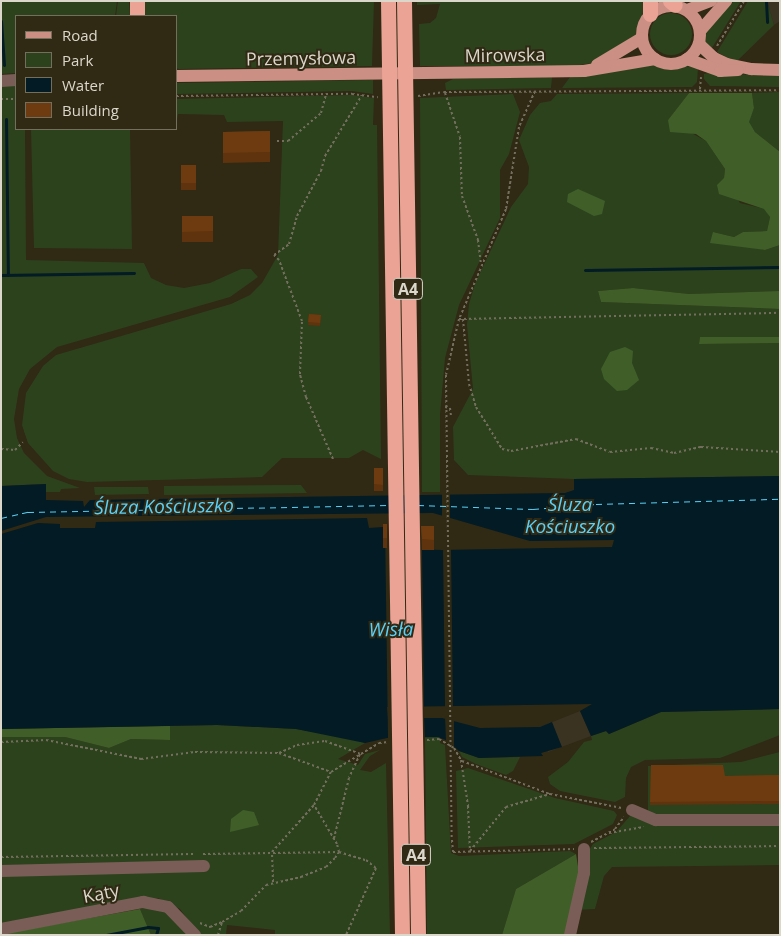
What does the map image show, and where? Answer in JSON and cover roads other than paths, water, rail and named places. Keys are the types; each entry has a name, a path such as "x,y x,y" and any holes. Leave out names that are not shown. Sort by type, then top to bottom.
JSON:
{"highway":[{"path":"137,1 137,15"},
{"name":"A4","path":"388,5 402,935"},
{"name":"A4","path":"404,5 418,935"}],"main road":[{"path":"677,6 696,19 700,31 699,44 687,59 671,64 654,59 642,38 643,25 650,7 659,8 711,1"},
{"path":"700,31 726,1"},
{"name":"Mirowska","path":"584,71 642,38"},
{"path":"699,44 718,60 746,69"},
{"name":"Mirowska","path":"426,73 584,71 654,59"},
{"path":"687,59 720,71 746,69 780,70"},
{"name":"Przemysłowa","path":"178,76 426,73"}],"street":[{"path":"1,81 15,80"},
{"path":"632,810 656,820 780,820"},
{"path":"570,935 584,873 584,849"},
{"path":"1,871 204,866"},
{"name":"Kąty","path":"1,929 143,902 168,907 179,916 195,935"}],"water":[{"path":"780,476 780,709 661,712 609,734 606,731 591,736 580,711 592,704 387,707 388,718 442,718 480,728 540,727 552,722 562,747 541,753 543,756 479,758 459,751 448,741 438,737 387,738 365,743 296,729 217,725 1,729 1,534 38,523 60,524 60,528 95,528 96,522 367,518 369,528 383,527 384,548 442,550 612,547 614,540 530,541 433,513 46,517 1,531 1,486 46,484 46,500 83,501 84,507 90,500 565,493 574,490 574,479"}],"waterway":[{"path":"766,1 767,22"},
{"path":"1,21 4,65"},
{"path":"6,119 8,275"},
{"path":"585,270 780,267"},
{"path":"1,275 134,273"},
{"path":"106,935 148,927 158,928 156,935"}],"water label":[{"name":"Śluza Kościuszko","path":"164,507"},
{"name":"Śluza Kościuszko","path":"570,516"},
{"name":"Wisła","path":"391,630"}]}
